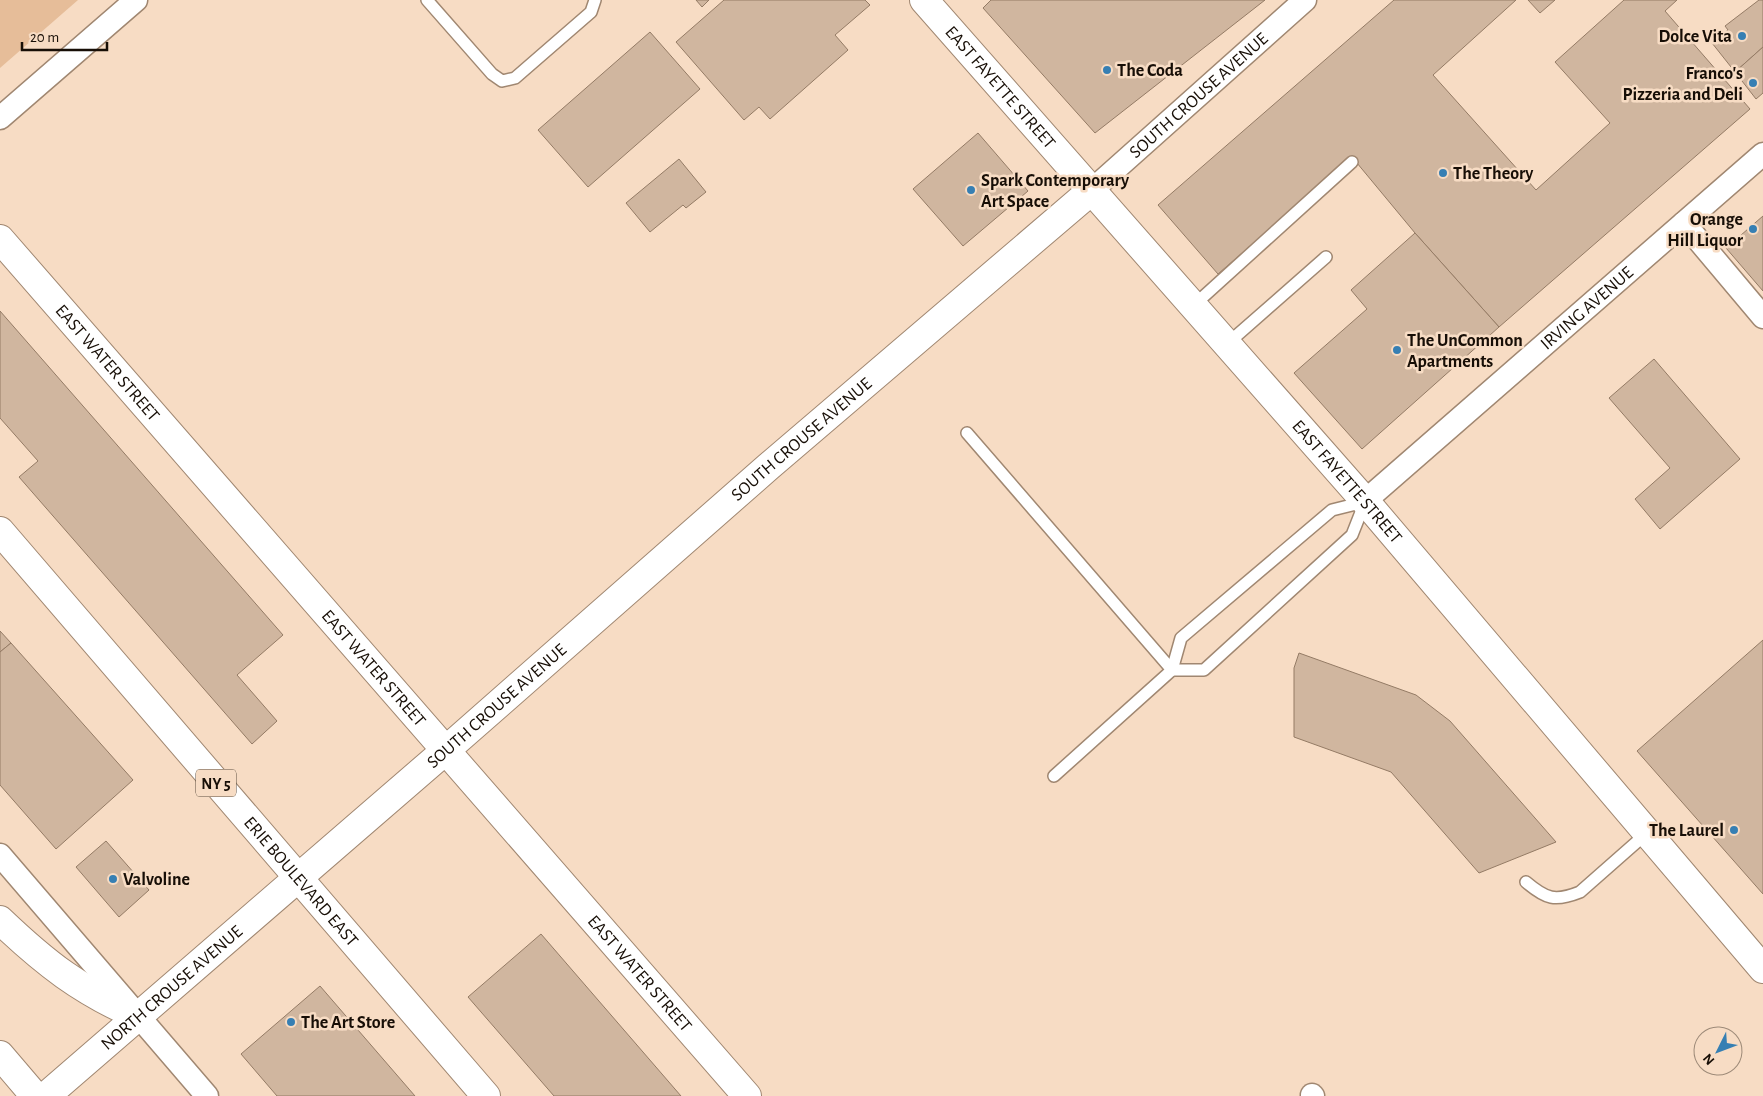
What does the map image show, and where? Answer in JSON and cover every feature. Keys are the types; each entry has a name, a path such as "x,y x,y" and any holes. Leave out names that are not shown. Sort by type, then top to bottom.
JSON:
{"main road":[{"name":"EAST FAYETTE STREET","path":"924,0 1365,501 1763,969"},
{"name":"SOUTH CROUSE AVENUE","path":"298,878 768,467 1092,191"},
{"name":"EAST WATER STREET","path":"0,239 747,1096"},
{"name":"ERIE BOULEVARD EAST","path":"0,531 486,1096"},
{"name":"NORTH CROUSE AVENUE","path":"46,1096 298,878"},
{"path":"0,920 52,967 109,1003 138,1016"},
{"path":"0,1055 35,1096"}],"street":[{"path":"0,118 136,0"},
{"name":"SOUTH CROUSE AVENUE","path":"1092,191 1304,0"},
{"name":"IRVING AVENUE","path":"1365,501 1763,154"},
{"path":"1684,223 1763,316"},
{"path":"0,855 207,1096"}],"lane":[{"path":"427,0 492,74 502,82 515,78 591,12 595,0"},
{"path":"1193,306 1352,162"},
{"path":"1227,344 1326,256"},
{"path":"967,433 1172,670 1204,670 1352,535 1365,501"},
{"path":"1054,776 1172,670 1181,638 1332,510 1365,501"},
{"path":"1526,882 1539,893 1552,899 1567,898 1580,892 1647,833"}],"shaded area":[{"path":"0,0 78,0 0,68"}],"building":[{"path":"696,0 709,0 702,7"},
{"path":"724,0 865,0 870,5 835,35 848,50 770,119 759,107 744,120 676,42"},
{"name":"The Coda","path":"991,0 1265,0 1095,133 983,8"},
{"name":"The Theory","path":"1394,0 1516,0 1433,75 1536,190 1610,123 1555,62 1624,0 1677,0 1665,11 1750,109 1499,327 1415,233 1352,157 1218,274 1158,205"},
{"path":"1528,0 1555,0 1540,13"},
{"name":"Dolce Vita","path":"1759,0 1763,0 1763,47 1735,72 1712,43 1728,30 1725,26"},
{"path":"650,32 700,89 588,187 538,130"},
{"name":"Franco's Pizzeria and Deli","path":"1763,47 1763,93 1756,99 1735,72"},
{"name":"Spark Contemporary Art Space","path":"978,133 1028,191 963,246 913,189"},
{"path":"679,159 706,192 686,208 683,205 650,232 626,203"},
{"path":"1763,216 1763,291 1726,248"},
{"name":"The UnCommon Apartments","path":"1415,233 1499,327 1362,449 1294,373 1367,309 1351,290"},
{"path":"0,311 283,635 237,675 277,721 252,744 19,477 38,461 0,418"},
{"path":"1654,359 1740,459 1660,529 1635,499 1670,468 1609,398"},
{"path":"0,631 11,643 0,652"},
{"name":"The Laurel","path":"1763,640 1763,894 1637,751"},
{"path":"11,643 133,780 56,849 0,785 0,652"},
{"path":"1299,653 1416,695 1450,721 1556,842 1479,873 1391,772 1294,737 1294,668"},
{"name":"Valvoline","path":"106,841 149,890 119,917 76,867"},
{"path":"541,934 681,1096 554,1096 468,997"},
{"path":"320,986 415,1096 277,1096 241,1054"}],"place":[{"name":"Dolce Vita","path":"1742,36"},
{"name":"The Coda","path":"1107,70"},
{"name":"Franco's Pizzeria and Deli","path":"1753,83"},
{"name":"The Theory","path":"1443,173"},
{"name":"Spark Contemporary Art Space","path":"971,190"},
{"name":"Orange Hill Liquor","path":"1753,229"},
{"name":"The UnCommon Apartments","path":"1397,350"},
{"name":"The Laurel","path":"1734,830"},
{"name":"Valvoline","path":"113,879"},
{"name":"The Art Store","path":"291,1022"}]}
